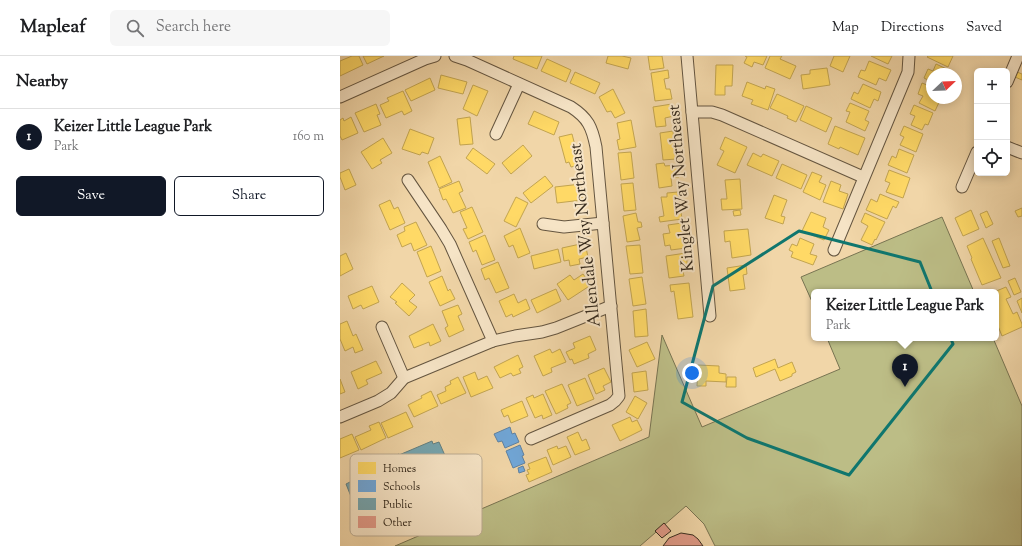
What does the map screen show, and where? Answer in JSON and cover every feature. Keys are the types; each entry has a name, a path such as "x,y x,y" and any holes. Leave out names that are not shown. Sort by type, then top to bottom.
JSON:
{"street":[{"path":"340,97 425,59 435,56"},
{"name":"Allendale Way Northeast","path":"455,56 571,107 580,113 588,122 593,133 596,147 619,396 610,405 531,439"},
{"name":"Kinglet Way Northeast","path":"687,56 710,316"},
{"path":"834,250 908,72 909,56"},
{"path":"1010,75 1018,56"},
{"path":"496,134 519,84"},
{"path":"692,112 712,112 722,115 864,177"},
{"path":"1010,148 1022,153"},
{"path":"962,187 974,159"},
{"path":"408,180 450,244 493,342"},
{"path":"543,224 564,227 603,223"},
{"path":"340,417 378,401 391,393 404,378 493,342 556,328 611,306"},
{"path":"382,327 404,378"}],"highlighted area":[{"path":"799,231 920,262 953,344 849,475 747,438 682,402 713,286"}],"green space":[{"path":"942,217 973,289 811,289 811,299 801,277"},
{"path":"662,335 702,427 840,369 828,341 994,341 1022,406 1022,546 715,546 704,524 686,506 640,546 395,546 418,536 482,536 482,509 649,437"}],"building: Homes":[{"path":"352,56 359,56 363,65 340,76 340,61"},
{"path":"363,56 384,56 367,64"},
{"path":"514,56 542,56 537,69 513,59"},
{"path":"608,56 622,56 631,58 628,69 606,63"},
{"path":"648,56 662,56 664,68 650,70"},
{"path":"745,56 767,56 763,65 754,62 752,67 744,63 747,57"},
{"path":"770,56 782,56 780,59 796,66 790,79 765,68"},
{"path":"834,56 850,56 843,72 830,66"},
{"path":"871,56 892,56 888,64"},
{"path":"953,56 948,67 927,57"},
{"path":"547,59 571,70 566,82 541,71"},
{"path":"869,61 891,70 886,81 879,78 876,85 858,77 861,70 865,71"},
{"path":"936,64 944,68 934,68"},
{"path":"716,65 733,65 732,86 725,86 725,95 715,95"},
{"path":"827,68 830,85 803,89 801,75 810,74 810,70"},
{"path":"668,70 669,78 664,79 666,89 670,89 672,99 655,101 651,73"},
{"path":"575,72 600,83 595,94 570,83"},
{"path":"1017,72 1022,74 1022,80 1015,77"},
{"path":"441,75 467,82 463,94 438,88"},
{"path":"430,78 435,90 411,101 405,90"},
{"path":"747,82 765,89 766,86 775,89 768,110 751,104 753,100 742,96"},
{"path":"922,83 926,85 926,104 938,104 935,111 919,103 923,96 918,94"},
{"path":"863,84 881,92 878,101 874,99 870,108 851,99 854,92 858,94"},
{"path":"473,85 488,91 477,116 463,109"},
{"path":"613,89 625,113 615,118 611,111 607,112 599,97"},
{"path":"403,91 412,111 404,115 402,111 386,118 380,105 389,101 387,98"},
{"path":"777,94 804,106 796,122 787,118 788,116 770,108"},
{"path":"850,103 869,111 865,120 869,122 865,131 846,122 850,112 846,111"},
{"path":"376,104 380,114 377,115 381,125 364,132 355,113"},
{"path":"672,104 674,116 665,118 666,126 656,127 653,107"},
{"path":"914,105 933,113 928,125 925,124 922,130 911,125 915,116 910,114"},
{"path":"806,106 832,118 826,132 800,120"},
{"path":"534,111 559,122 554,135 528,124"},
{"path":"351,117 358,133 342,140 340,136 340,120 343,118 344,121"},
{"path":"470,117 473,144 460,145 457,119"},
{"path":"631,120 636,147 619,150 617,140 620,139 617,123"},
{"path":"835,126 865,138 858,155 840,147 839,149 828,144"},
{"path":"904,126 923,134 916,152 900,145 904,137 900,135"},
{"path":"410,129 434,138 428,154 422,152 420,155 402,149"},
{"path":"673,131 676,159 663,160 660,133"},
{"path":"572,134 580,165 571,167 569,162 566,163 559,137"},
{"path":"725,137 747,147 735,173 717,165 724,151 720,149"},
{"path":"383,138 392,153 380,160 382,163 372,169 361,152"},
{"path":"523,145 532,156 511,174 502,163"},
{"path":"473,148 495,164 487,174 466,158"},
{"path":"899,149 914,155 907,173 888,165 892,156 896,158"},
{"path":"631,152 634,178 621,180 618,153"},
{"path":"753,153 761,157 763,154 779,161 772,176 747,165"},
{"path":"440,156 452,182 439,188 428,162"},
{"path":"664,163 665,166 678,165 679,177 671,178 672,186 659,188 656,164"},
{"path":"782,164 807,175 801,189 776,178"},
{"path":"349,169 356,185 345,190 340,173"},
{"path":"889,170 910,178 903,198 886,192 890,183 885,181"},
{"path":"812,172 822,176 819,182 826,185 820,200 803,192"},
{"path":"545,176 553,186 531,203 523,193"},
{"path":"740,179 742,209 722,210 721,199 727,199 725,180"},
{"path":"459,181 463,191 459,193 466,208 453,213 446,199 443,200 439,189"},
{"path":"831,181 841,185 839,191 848,194 843,209 823,202"},
{"path":"633,183 636,210 624,211 621,184"},
{"path":"581,184 582,200 557,203 555,187"},
{"path":"678,192 682,219 660,222 659,217 664,216 661,197 667,197 667,193"},
{"path":"880,194 899,202 896,208 893,206 887,219 866,210 871,199 877,202"},
{"path":"774,195 787,200 781,216 785,217 783,224 765,218"},
{"path":"516,197 528,203 516,227 504,221"},
{"path":"390,200 394,209 398,207 405,223 390,230 379,205"},
{"path":"472,207 483,232 468,239 463,229 467,228 460,212"},
{"path":"1022,208 1022,216 1018,217 1015,211"},
{"path":"740,210 741,215 734,216 733,211"},
{"path":"971,210 979,229 963,236 955,218"},
{"path":"987,211 993,224 986,228 980,214"},
{"path":"811,212 826,218 823,227 829,230 824,240 802,231"},
{"path":"636,213 638,222 641,222 642,227 637,228 640,240 627,242 623,216"},
{"path":"865,213 885,222 872,245 861,240 868,226 861,222"},
{"path":"416,222 427,245 414,251 411,243 402,247 397,235 405,231 404,227"},
{"path":"682,223 686,248 671,250 670,245 665,246 663,234 670,233 668,225"},
{"path":"520,228 530,253 518,258 513,245 509,247 504,236"},
{"path":"748,229 751,255 732,258 730,241 725,242 724,231"},
{"path":"485,235 495,260 482,265 476,250 473,252 469,242"},
{"path":"800,238 814,244 810,254 817,256 813,265 791,257 793,252 789,250 792,244 797,246"},
{"path":"983,238 1001,278 982,285 967,246"},
{"path":"999,238 1010,266 1003,268 992,241"},
{"path":"585,243 588,257 579,259 580,264 570,266 569,260 564,261 562,248"},
{"path":"640,245 643,273 630,274 626,246"},
{"path":"431,246 441,271 427,277 417,252"},
{"path":"558,249 561,262 534,269 531,256"},
{"path":"346,253 353,269 340,276 340,256"},
{"path":"686,253 688,271 683,271 684,276 669,278 666,256"},
{"path":"498,262 509,288 496,293 489,278 485,280 481,269"},
{"path":"746,265 747,274 743,275 745,289 730,291 727,268"},
{"path":"583,274 591,285 568,300 557,284 570,275 574,280"},
{"path":"442,276 448,291 450,289 455,299 440,306 429,282"},
{"path":"642,277 646,304 633,306 629,279"},
{"path":"1015,278 1021,292 1014,295 1008,281"},
{"path":"402,283 415,295 409,301 417,307 409,316 395,303 397,302 390,297"},
{"path":"689,283 693,317 678,319 674,291 671,292 670,285"},
{"path":"372,286 379,302 363,309 361,305 353,309 348,296"},
{"path":"1006,287 1011,297 1006,299 1013,314 1017,312 1022,324 1022,327 1002,336 999,328 999,290"},
{"path":"556,289 561,301 537,313 531,300"},
{"path":"514,294 518,303 526,299 530,309 513,317 512,314 506,317 499,301"},
{"path":"1022,298 1022,313 1017,301"},
{"path":"458,305 462,314 458,316 464,330 449,337 445,328 448,326 442,311"},
{"path":"646,309 648,336 635,337 633,311"},
{"path":"347,321 353,336 356,334 363,350 355,353 353,347 345,351 340,339 340,324"},
{"path":"433,324 441,341 430,346 429,342 414,348 409,336"},
{"path":"590,336 596,350 588,354 589,358 574,364 566,352 575,348 573,343"},
{"path":"647,342 655,359 637,367 629,350"},
{"path":"550,349 552,353 560,349 566,362 551,368 552,372 543,376 534,356"},
{"path":"518,355 523,367 519,369 521,373 513,376 511,373 500,378 494,367"},
{"path":"775,359 778,368 792,362 796,372 792,374 792,376 780,381 775,369 756,377 753,368"},
{"path":"376,361 382,373 366,380 368,384 358,389 351,372"},
{"path":"698,365 719,366 719,373 726,374 726,382 706,381 706,386 697,386"},
{"path":"604,368 611,382 603,386 605,390 596,394 588,375"},
{"path":"646,371 648,390 634,392 632,373"},
{"path":"475,372 478,380 487,376 493,388 471,397 463,377"},
{"path":"458,377 466,393 441,404 437,395 446,391 445,387 451,384 450,381"},
{"path":"727,377 736,377 736,387 726,387"},
{"path":"585,378 594,399 577,406 568,385"},
{"path":"340,379 345,392 340,394"},
{"path":"562,384 571,403 567,405 568,408 556,414 545,391"},
{"path":"431,391 438,406 414,417 408,405 422,398 421,396"},
{"path":"543,394 552,415 543,419 542,415 535,418 526,398 533,395 534,398"},
{"path":"635,396 647,403 638,419 626,412"},
{"path":"522,401 528,416 511,423 508,415 504,417 501,410"},
{"path":"406,412 413,427 388,438 381,423"},
{"path":"630,417 632,422 637,420 642,430 620,441 612,425"},
{"path":"379,422 386,438 361,450 355,437 371,430 369,426"},
{"path":"578,432 582,441 586,439 590,449 575,455 567,437"},
{"path":"352,434 359,450 340,458 340,439"},
{"path":"557,446 558,449 566,446 571,457 553,465 547,450"},
{"path":"546,457 552,472 529,482 526,475 529,474 527,470 530,469 528,464"}],"building: Schools":[{"path":"510,427 512,434 515,433 519,442 505,448 502,441 498,442 494,434"},
{"path":"520,445 525,463 513,468 506,451"},
{"path":"523,466 525,471 519,473 518,468"}],"building: Public":[{"path":"432,441 433,444 439,442 444,454 401,454"},
{"path":"350,482 350,494 346,484"}],"building: Other":[{"path":"664,523 671,531 662,538 655,531"},
{"path":"681,533 693,535 703,546 663,546 669,538"}],"place":[{"name":"Keizer Little League Park","path":"905,387"}]}
